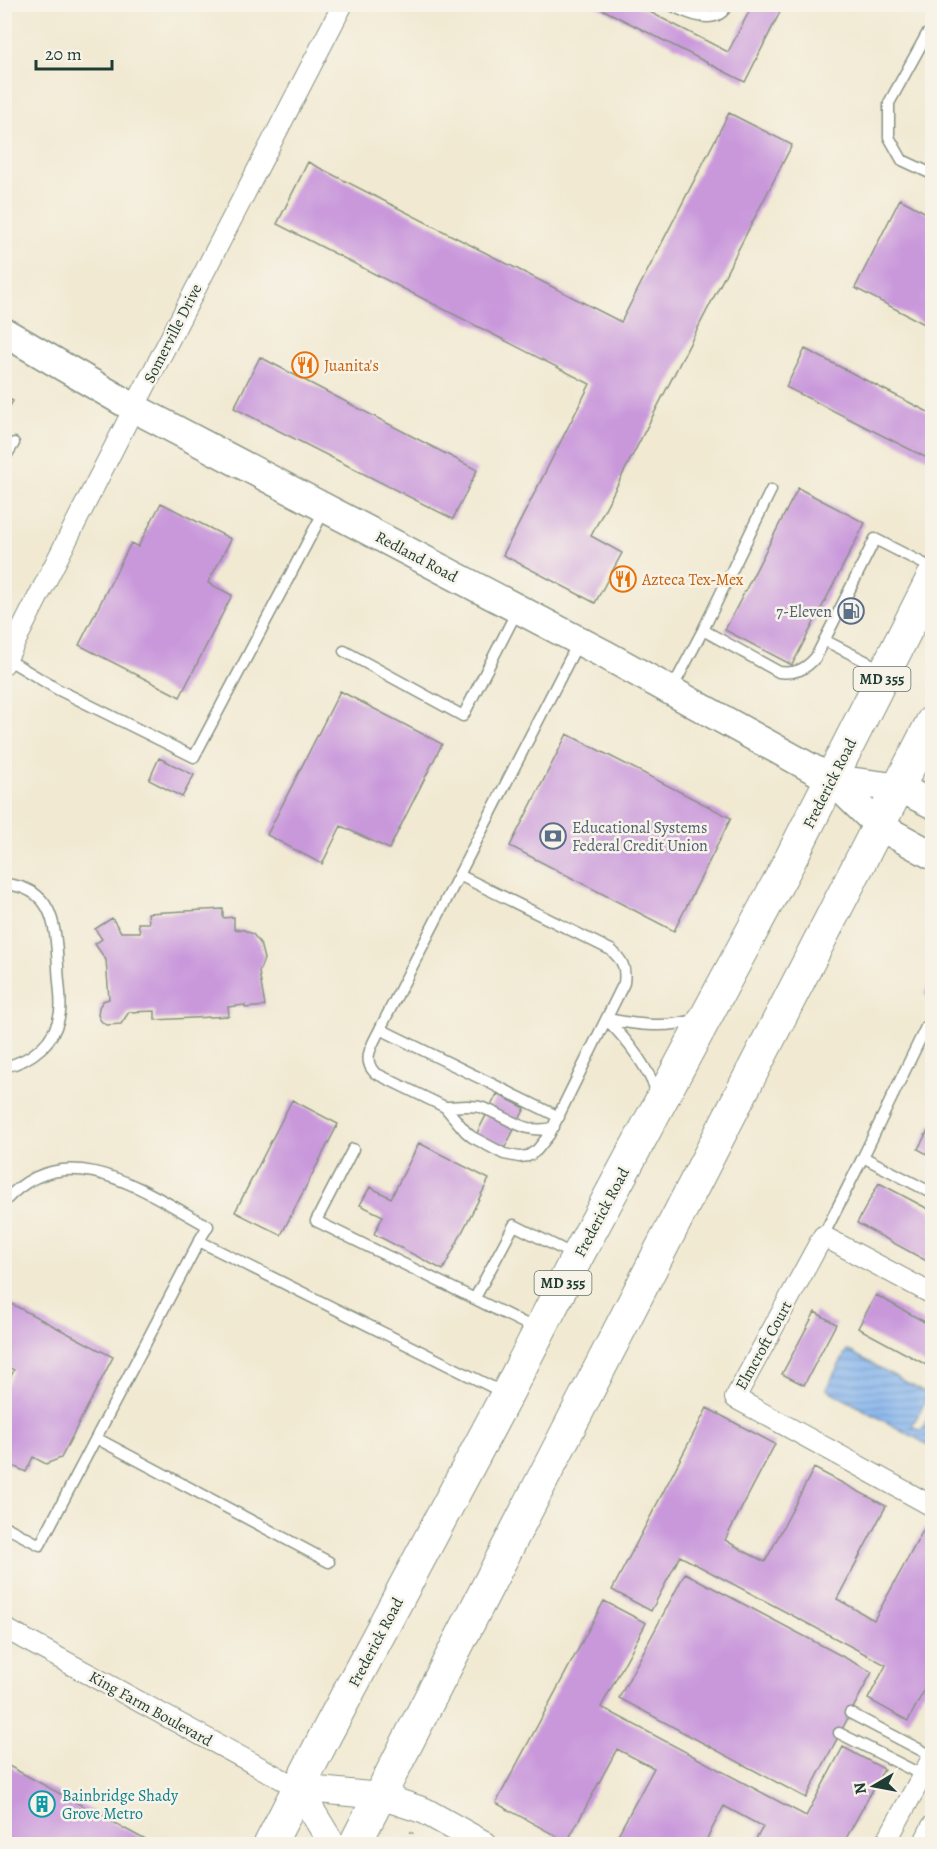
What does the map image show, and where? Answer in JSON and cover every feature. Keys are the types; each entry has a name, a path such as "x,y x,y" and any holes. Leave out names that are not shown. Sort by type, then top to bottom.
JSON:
{"main road":[{"name":"Redland Road","path":"4,332 134,408 579,641 831,779"},
{"name":"Frederick Road","path":"270,1845 577,1257 831,779 933,579"},
{"path":"355,1845 933,722"},
{"path":"831,779 900,788 933,804"},
{"path":"831,779 879,826 933,855"}],"street":[{"name":"Somerville Drive","path":"6,661 12,630 134,408 343,4"},
{"path":"823,1236 933,1294"},
{"name":"Elmcroft Court","path":"823,1236 735,1398 933,1506"},
{"name":"King Farm Boulevard","path":"4,1628 298,1788 380,1796 425,1810 484,1845"},
{"path":"885,1845 930,1767"},
{"path":"298,1788 332,1845"},
{"path":"923,1845 933,1826"}],"lane":[{"path":"669,4 685,13 708,18 725,11 728,4"},
{"path":"933,36 927,33 889,103 889,137 902,160 933,174"},
{"path":"4,459 14,442"},
{"path":"671,690 771,490"},
{"path":"6,661 194,757 325,508"},
{"path":"703,630 779,672 791,673 807,668 816,657 875,539 933,568"},
{"path":"344,651 463,716 518,609"},
{"path":"824,640 886,671"},
{"path":"556,1122 538,1131 482,1108 446,1107 375,1072 367,1062 368,1054 380,1029 579,641"},
{"path":"446,1107 466,1132 504,1154 528,1156 537,1150 556,1122 607,1019 624,983 626,970 621,959 611,950 459,875"},
{"path":"4,884 29,890 40,897 49,908 55,928 60,1012 55,1029 36,1054 20,1064 4,1067"},
{"path":"607,1019 647,1026 681,1024 706,1016"},
{"path":"607,1019 634,1050 651,1077 660,1102"},
{"path":"823,1236 926,1027"},
{"path":"380,1029 556,1122"},
{"path":"353,1149 316,1221 539,1330"},
{"path":"863,1157 933,1193"},
{"path":"4,1202 15,1190 33,1178 61,1170 89,1170 116,1178 208,1226 40,1545 4,1526"},
{"path":"475,1298 514,1225 577,1257"},
{"path":"199,1241 507,1394"},
{"path":"96,1438 328,1562"},
{"path":"850,1713 930,1767"},
{"path":"839,1733 930,1767"}],"water":[{"path":"847,1350 929,1395 912,1426 921,1431 932,1410 932,1447 826,1389"}],"building":[{"path":"592,4 634,4 728,52 753,4 784,4 745,82"},
{"path":"729,113 792,145 591,536 622,553 595,603 503,555 590,384 277,224 308,162 621,322"},
{"path":"900,199 932,216 932,328 855,288"},
{"path":"805,349 932,414 932,447 927,458 786,387"},
{"path":"260,357 477,470 453,519 234,408"},
{"path":"4,396 13,401 4,416"},
{"path":"798,488 865,523 792,665 725,630"},
{"path":"161,503 231,539 208,583 232,595 180,697 79,645 131,543 138,547"},
{"path":"340,691 442,744 389,849 341,826 322,864 267,835"},
{"path":"567,734 731,818 674,931 510,846"},
{"path":"159,758 194,775 182,797 149,780"},
{"path":"223,909 223,918 234,917 234,929 253,934 260,943 264,959 259,972 265,1006 228,1007 229,1016 155,1020 155,1011 129,1012 121,1024 106,1025 101,1021 98,1015 99,1007 103,1001 109,999 106,960 95,944 102,939 95,929 112,918 121,932 140,932 138,923 149,923 148,913"},
{"path":"932,978 932,999 924,994"},
{"path":"497,1094 525,1108 503,1151 475,1137"},
{"path":"292,1100 338,1124 281,1235 235,1212"},
{"path":"932,1123 932,1157 918,1149"},
{"path":"419,1143 489,1179 443,1270 374,1234 383,1216 360,1205 370,1187 391,1198"},
{"path":"879,1183 932,1211 932,1264 857,1223"},
{"path":"876,1295 932,1326 932,1368 858,1328"},
{"path":"4,1300 113,1357 61,1458 46,1464 33,1457 26,1472 4,1462 4,1449 7,1444 4,1443 4,1390 14,1370 4,1365"},
{"path":"815,1312 836,1324 804,1385 782,1374"},
{"path":"707,1408 775,1444 725,1540 742,1550 765,1562 814,1468 886,1506 837,1599 874,1620 925,1527 932,1531 932,1675 908,1721 868,1699 886,1665 680,1556 651,1611 612,1590"},
{"path":"685,1573 872,1672 806,1798 619,1698"},
{"path":"604,1601 646,1623 601,1707 806,1816 843,1747 884,1769 843,1844 753,1844 763,1827 724,1806 704,1844 613,1844 654,1768 617,1749 567,1842 496,1803"},
{"name":"Bainbridge Shady Grove Metro","path":"5,1764 153,1844 5,1844"}],"place":[{"name":"Juanita's","path":"305,365"},
{"name":"Azteca Tex-Mex","path":"623,579"},
{"name":"7-Eleven","path":"851,611"},
{"name":"Educational Systems Federal Credit Union","path":"553,836"},
{"name":"Bainbridge Shady Grove Metro","path":"42,1804"}]}
